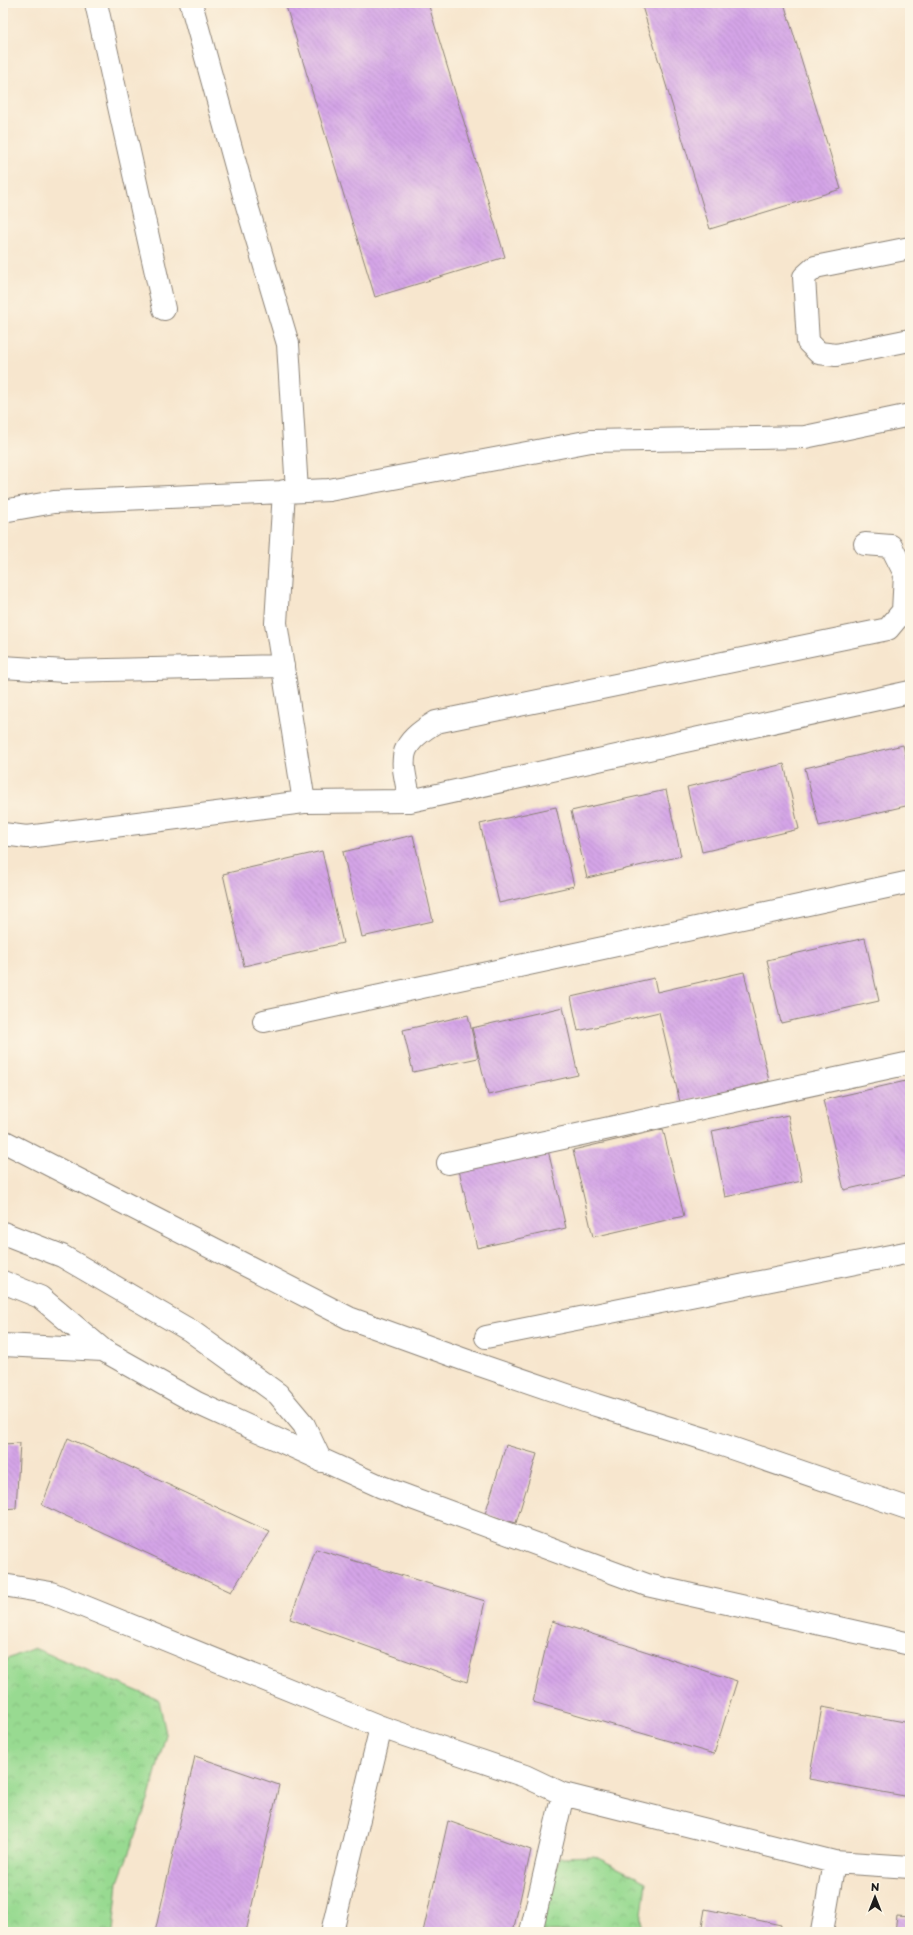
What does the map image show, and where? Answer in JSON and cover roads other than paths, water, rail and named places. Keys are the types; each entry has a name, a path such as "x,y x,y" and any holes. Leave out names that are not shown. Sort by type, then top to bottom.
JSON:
{"street":[{"path":"96,3 164,309"},
{"path":"191,3 245,199 288,344 291,491 276,622 304,802"},
{"path":"910,248 815,267 804,277 808,342 819,353 836,355 910,340"},
{"path":"3,511 54,502 329,490 591,442 805,437 910,414"},
{"path":"410,801 403,767 405,748 419,732 436,722 888,629 903,611 905,574 891,546 865,544"},
{"path":"3,666 65,671 283,666"},
{"path":"3,834 27,837 304,802 410,801 910,692"},
{"path":"264,1021 910,882"},
{"path":"448,1164 910,1063"},
{"path":"3,1141 350,1318 465,1360 596,1405 708,1440 910,1509"},
{"path":"3,1233 62,1256 191,1331 278,1394 304,1425 321,1461"},
{"path":"486,1337 910,1252"},
{"path":"3,1282 40,1297 103,1350 198,1403 321,1461 389,1490 647,1585 910,1644"},
{"path":"3,1345 103,1350"},
{"path":"3,1585 51,1593 381,1727 525,1776 563,1794 834,1862 910,1867"},
{"path":"332,1932 381,1727"},
{"path":"531,1932 563,1794"},
{"path":"822,1932 834,1862"}]}
